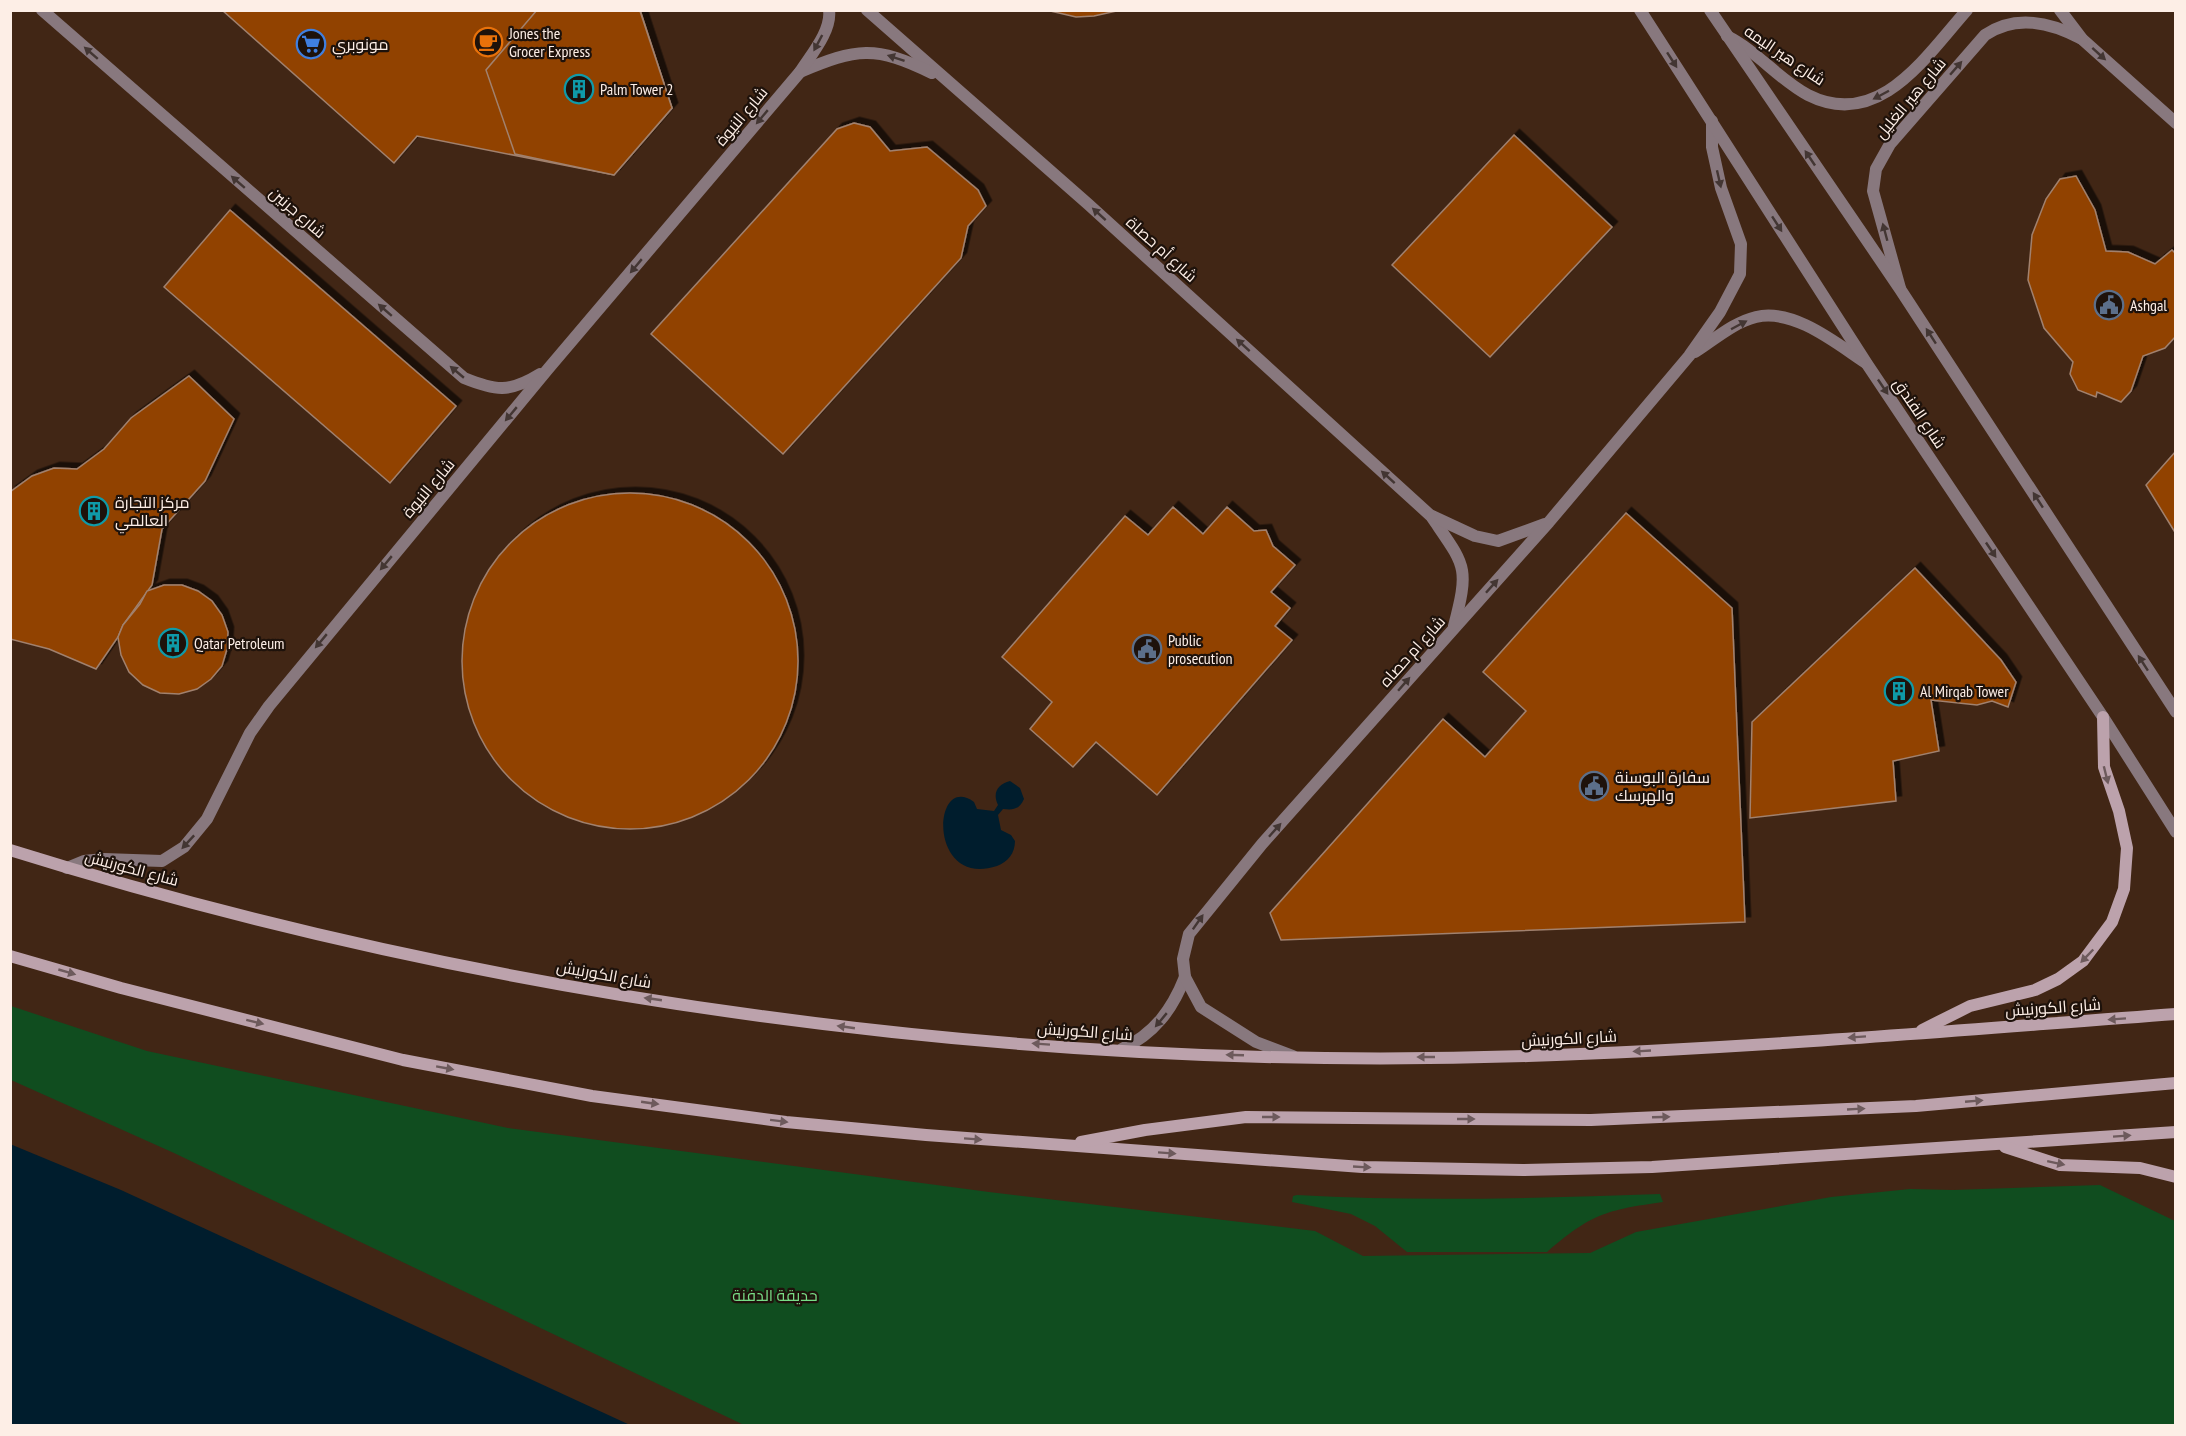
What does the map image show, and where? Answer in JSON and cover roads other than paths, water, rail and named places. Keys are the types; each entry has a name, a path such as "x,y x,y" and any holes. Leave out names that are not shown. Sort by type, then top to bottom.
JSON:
{"main road":[{"path":"1916,1033 1970,1006 2035,990 2058,979 2083,961 2112,922 2124,889 2127,848 2119,811 2104,766 2103,717"},
{"name":"شارع الكورنيش","path":"10,850 67,868 342,939 620,995 853,1028 1122,1050 1294,1057 1525,1057 1712,1047 2175,1014"},
{"path":"10,956 121,988 403,1060 592,1096 786,1122 1068,1145 1362,1167 1523,1170 1652,1167 2001,1146 2175,1132"},
{"path":"1068,1145 1156,1128 1246,1117 1591,1120 1916,1106 2175,1083"},
{"path":"2001,1146 2060,1165 2140,1168 2175,1177"}],"street":[{"name":"شارع جرنين","path":"42,10 464,378 493,390 513,388 548,369"},
{"name":"شارع النيوة","path":"67,868 84,861 104,859 162,861 184,847 207,819 250,734 269,706 548,369 800,72 819,43 830,16 829,10"},
{"name":"شارع أم حصاة","path":"867,10 1431,516 1458,556 1464,573 1464,587 1453,630"},
{"name":"شارع الفندق","path":"1640,10 1867,364 2103,717 2175,832"},
{"path":"1710,10 1900,289 2175,712"},
{"name":"شارع هير اليمه","path":"1726,36 1740,43 1808,95 1832,104 1855,104 1878,98 1897,85 1967,10"},
{"name":"شارع هير الغليل","path":"2060,10 2082,39 2175,123"},
{"name":"شارع هير الغليل","path":"1900,289 1873,190 1876,169 1890,144 1985,35 1998,26 2037,22 2060,27 2082,39"},
{"name":"شارع النيوة","path":"800,72 835,57 863,51 879,52 909,62 949,82"},
{"name":"شارع ام حصاه","path":"1122,1050 1143,1037 1161,1020 1176,1000 1185,977 1184,958 1189,934 1202,915 1549,522 1689,356 1720,312 1740,274 1741,244 1721,189 1712,147 1712,121"},
{"name":"شارع ام حصاه","path":"1689,356 1741,323 1758,316 1780,317 1821,334 1867,364"},
{"name":"شارع أم حصاة","path":"1431,516 1476,536 1498,541 1549,522"},
{"path":"1185,977 1195,999 1210,1014 1256,1042 1294,1057"}],"water":[{"path":"1010,781 1020,788 1024,799 1018,807 1003,809 998,815 1001,830 1011,835 1015,841 1010,856 997,866 974,869 958,861 948,848 943,831 944,815 950,802 960,797 974,802 977,809 994,811 998,805 997,790 1002,784"},
{"path":"10,1144 121,1190 630,1425 11,1425"}],"place":[{"name":"Jones the Grocer Express","path":"488,42"},
{"name":"مونوبري","path":"311,44"},
{"name":"Palm Tower 2","path":"579,89"},
{"name":"Ashgal","path":"2109,305"},
{"name":"مركز التجارة العالمي","path":"94,511"},
{"name":"Qatar Petroleum","path":"173,643"},
{"name":"Public prosecution","path":"1147,649"},
{"name":"Al Mirqab Tower","path":"1899,691"},
{"name":"سفارة البوسنة والهرسك","path":"1594,786"}],"park label":[{"name":"حديقة الدفنة","path":"775,1295"}]}
